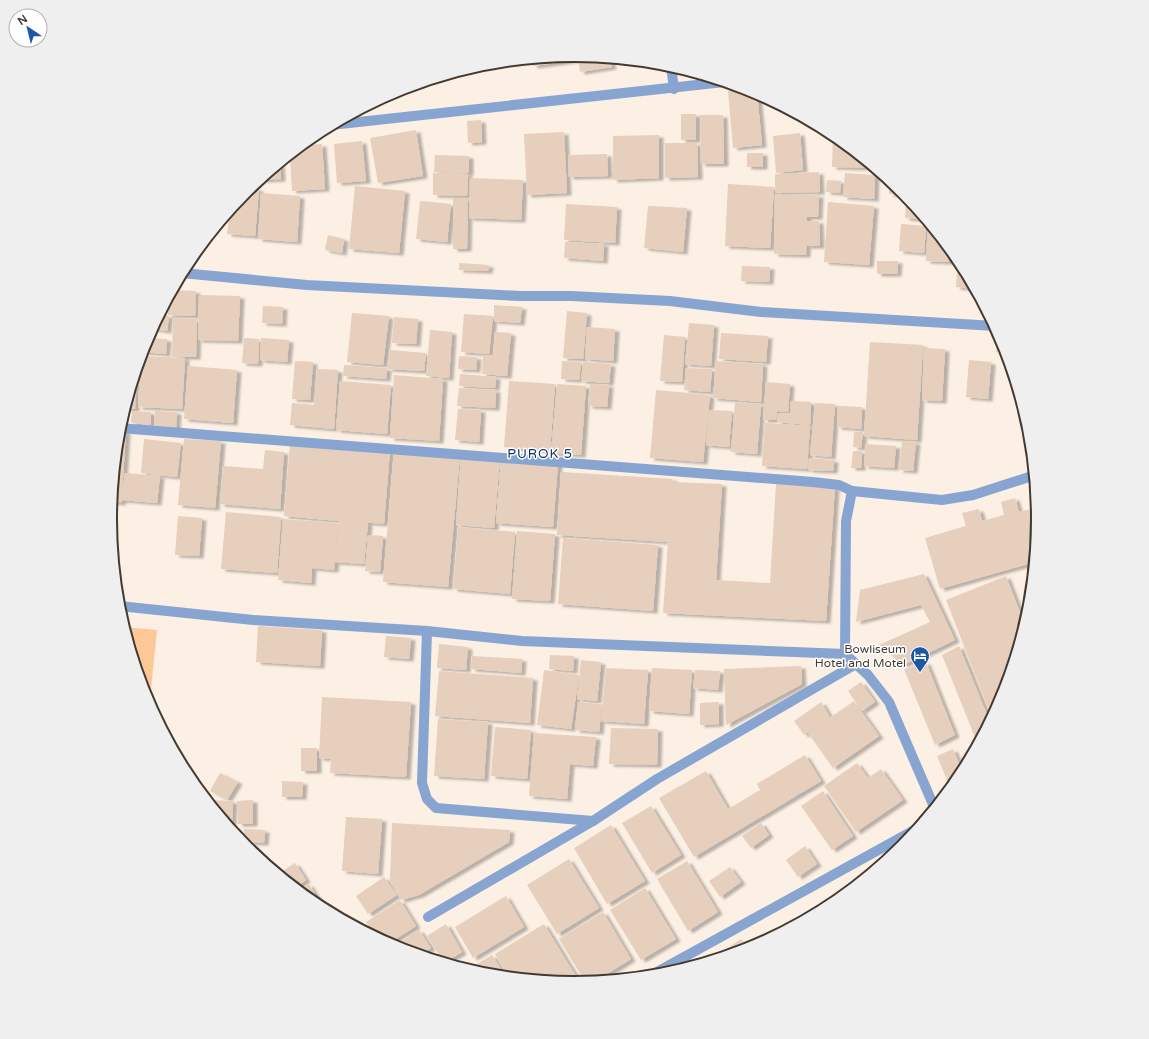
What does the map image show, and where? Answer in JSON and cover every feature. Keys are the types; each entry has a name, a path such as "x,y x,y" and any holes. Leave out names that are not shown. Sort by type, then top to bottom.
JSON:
{"street":[{"path":"672,73 674,88"},
{"path":"345,124 713,83"},
{"path":"189,274 307,285 520,296 571,296 670,301 761,312 989,326"},
{"path":"126,429 813,482 839,485 852,491 942,500 972,495 1030,477"},
{"path":"845,654 846,521 852,491"},
{"path":"126,607 253,620 427,631 522,641 845,654 868,676 889,702 933,803"},
{"path":"427,631 422,783 427,799 436,808 593,821"},
{"path":"428,917 593,821 657,780 856,664"},
{"path":"665,968 903,837"}],"shaded area":[{"path":"130,628 157,630 151,692 141,667"}],"building":[{"path":"579,62 611,64 612,67 580,72"},
{"path":"558,63 533,66 533,64"},
{"path":"733,90 758,100 762,145 733,148 728,91"},
{"path":"681,114 696,114 696,140 681,140"},
{"path":"700,115 723,115 724,164 701,164"},
{"path":"481,120 482,142 468,143 467,121"},
{"path":"416,130 423,176 378,183 370,138"},
{"path":"564,132 567,193 527,195 524,134"},
{"path":"800,133 803,170 776,173 773,136"},
{"path":"659,135 659,178 613,180 613,136"},
{"path":"362,141 366,181 337,183 334,144"},
{"path":"833,142 866,168 832,167"},
{"path":"665,143 697,143 698,177 665,178"},
{"path":"322,144 325,189 292,191 290,162 312,145"},
{"path":"747,153 763,153 763,167 747,167"},
{"path":"607,154 608,176 569,177 568,155"},
{"path":"435,155 469,156 469,173 434,172"},
{"path":"280,170 281,179 269,180"},
{"path":"819,172 820,192 775,193 775,174"},
{"path":"433,173 468,174 467,196 433,195"},
{"path":"845,173 875,175 874,199 843,197"},
{"path":"470,178 523,180 521,220 469,218"},
{"path":"827,180 841,181 840,193 826,192"},
{"path":"728,184 774,187 770,248 725,246"},
{"path":"355,186 405,191 399,253 349,249"},
{"path":"889,188 896,194 889,194"},
{"path":"259,189 255,236 227,234 229,221"},
{"path":"261,193 300,196 297,242 258,239"},
{"path":"775,194 819,195 818,217 807,217 806,255 774,254"},
{"path":"453,198 468,198 467,249 453,249"},
{"path":"420,201 451,204 447,242 416,239"},
{"path":"828,202 874,206 869,265 824,262"},
{"path":"566,204 617,207 615,243 564,240"},
{"path":"906,204 919,219 905,218"},
{"path":"648,206 687,208 683,252 644,248"},
{"path":"807,221 819,221 820,246 807,246"},
{"path":"901,224 925,226 926,228 924,253 899,251"},
{"path":"928,230 949,257 949,262 926,261"},
{"path":"328,235 344,239 342,253 325,250"},
{"path":"565,242 604,244 603,261 564,258"},
{"path":"877,261 898,261 897,274 877,274"},
{"path":"459,263 489,265 488,271 459,270"},
{"path":"742,266 770,267 769,282 741,281"},
{"path":"957,269 969,288 956,287"},
{"path":"178,290 196,291 195,316 168,315 168,309"},
{"path":"199,295 240,296 238,341 198,340"},
{"path":"494,305 522,307 520,323 494,321"},
{"path":"263,306 283,307 282,324 262,323"},
{"path":"567,311 587,313 583,359 563,358"},
{"path":"352,313 389,316 383,365 347,362"},
{"path":"464,314 493,316 489,354 461,352"},
{"path":"165,315 169,316 167,331 158,330"},
{"path":"394,317 418,319 416,344 392,343"},
{"path":"173,318 197,319 196,357 172,357"},
{"path":"689,323 714,325 711,366 685,364"},
{"path":"587,327 615,329 613,361 585,359"},
{"path":"430,330 452,332 449,378 426,376"},
{"path":"495,332 511,333 507,376 482,374 483,355 493,356"},
{"path":"721,333 768,336 766,362 719,359"},
{"path":"664,335 685,337 682,382 660,381"},
{"path":"154,338 167,339 166,354 149,353"},
{"path":"244,338 259,339 258,364 242,363"},
{"path":"261,338 289,340 287,362 260,360"},
{"path":"870,342 923,345 917,440 864,436"},
{"path":"997,344 1000,352 996,352"},
{"path":"924,348 945,349 942,401 922,400"},
{"path":"390,350 426,353 424,371 388,369"},
{"path":"147,356 185,358 182,409 138,407 140,376"},
{"path":"459,356 477,357 476,370 458,369"},
{"path":"969,360 991,362 988,399 966,397"},
{"path":"295,361 313,362 310,400 292,399"},
{"path":"562,361 581,362 579,380 561,379"},
{"path":"716,361 763,364 761,402 713,398"},
{"path":"583,362 611,364 609,383 581,381"},
{"path":"344,365 387,368 386,379 343,376"},
{"path":"188,366 237,370 233,423 184,419"},
{"path":"686,368 712,369 710,392 684,390"},
{"path":"317,369 338,370 334,429 290,425 292,403 314,405"},
{"path":"460,374 496,377 495,388 459,386"},
{"path":"394,375 443,379 439,441 390,438"},
{"path":"340,381 391,385 387,434 336,430"},
{"path":"509,381 555,384 550,451 504,447"},
{"path":"766,382 790,384 788,412 777,411 776,420 763,420"},
{"path":"557,384 586,386 581,455 551,453"},
{"path":"590,384 609,385 607,407 588,406"},
{"path":"459,388 496,390 495,408 457,406"},
{"path":"656,390 710,395 703,462 650,458"},
{"path":"135,392 135,409 131,409"},
{"path":"791,401 811,402 810,425 777,422 778,413 790,414"},
{"path":"735,402 761,404 757,454 731,452"},
{"path":"815,403 835,404 831,457 810,455"},
{"path":"838,406 862,407 861,429 837,427"},
{"path":"458,409 481,410 479,442 455,440"},
{"path":"709,410 732,411 729,447 706,445"},
{"path":"132,411 151,412 151,425 131,423"},
{"path":"155,411 177,412 176,428 154,426"},
{"path":"765,423 810,426 807,469 762,466"},
{"path":"126,431 122,494 125,473 160,476 157,503 122,500 121,503 118,503 118,490"},
{"path":"854,432 863,432 861,448 853,447"},
{"path":"144,439 181,443 177,477 141,473"},
{"path":"184,439 221,441 215,508 178,505"},
{"path":"902,441 916,442 913,471 899,470"},
{"path":"290,443 390,451 384,524 349,521 368,523 364,564 335,562 339,521 284,516"},
{"path":"866,444 896,446 894,468 864,466"},
{"path":"265,450 284,452 280,509 220,504 223,466 263,469"},
{"path":"394,450 460,455 448,587 383,582"},
{"path":"853,451 862,451 861,468 851,468"},
{"path":"461,455 500,458 494,528 456,525"},
{"path":"809,458 834,460 833,471 808,470"},
{"path":"501,459 558,463 553,527 496,523"},
{"path":"561,472 673,479 672,482 722,484 716,580 770,583 776,484 835,487 826,621 663,613 668,542 557,535"},
{"path":"1015,498 1019,512 1032,509 1030,564 940,589 925,538 966,526 962,513 979,509 982,521 1004,515 1001,502"},
{"path":"226,512 281,517 277,573 221,569"},
{"path":"178,516 202,518 199,556 175,555"},
{"path":"283,519 338,523 334,570 312,568 311,583 278,580"},
{"path":"458,527 515,532 510,594 453,589"},
{"path":"517,531 555,534 550,601 512,599"},
{"path":"368,535 383,536 380,572 365,571"},
{"path":"563,538 658,545 653,611 558,604"},
{"path":"924,574 955,640 903,665 879,645 930,622 921,605 856,622 860,590"},
{"path":"1006,576 1021,616 1008,667 990,712 946,600"},
{"path":"258,626 322,630 320,666 256,662"},
{"path":"386,636 411,638 409,659 384,657"},
{"path":"439,644 468,647 466,670 437,668"},
{"path":"959,646 988,716 976,739 942,655"},
{"path":"550,655 574,656 573,671 549,669"},
{"path":"472,656 522,659 521,673 471,669"},
{"path":"581,660 601,662 597,701 577,699"},
{"path":"926,662 955,735 935,745 904,669"},
{"path":"801,666 802,684 726,725 724,669"},
{"path":"606,668 648,670 644,724 601,721"},
{"path":"652,668 692,670 689,714 649,711"},
{"path":"544,670 579,675 571,729 537,725"},
{"path":"695,670 720,671 718,690 693,688"},
{"path":"439,671 533,678 530,723 435,716"},
{"path":"861,682 875,702 862,711 848,691"},
{"path":"322,697 411,702 406,777 330,773 331,759 319,758"},
{"path":"854,701 879,736 833,768 808,733"},
{"path":"578,702 602,704 599,732 575,730"},
{"path":"719,702 719,724 700,725 700,703"},
{"path":"821,702 830,717 804,735 794,721"},
{"path":"438,719 488,722 484,779 434,776"},
{"path":"495,727 531,730 527,779 491,776"},
{"path":"611,728 658,729 657,765 609,764"},
{"path":"534,733 596,737 593,766 570,764 567,799 529,796"},
{"path":"301,748 317,748 317,771 301,771"},
{"path":"953,749 960,766 948,783 937,756"},
{"path":"805,755 821,781 694,857 659,798 706,771 728,809 760,790 757,784"},
{"path":"857,763 868,778 881,769 903,800 856,832 824,786"},
{"path":"220,773 238,782 227,800 210,791"},
{"path":"282,781 303,782 302,797 282,797"},
{"path":"823,791 853,836 832,850 801,806"},
{"path":"214,800 233,801 232,822"},
{"path":"253,800 253,824 238,824 237,801"},
{"path":"651,806 681,855 652,873 622,823"},
{"path":"346,817 382,819 378,874 342,871"},
{"path":"392,823 510,830 509,842 419,895 401,900 390,881"},
{"path":"761,823 769,835 751,848 742,836"},
{"path":"611,825 645,881 607,904 574,848"},
{"path":"244,829 265,830 264,843 250,842 244,835"},
{"path":"805,846 817,864 798,877 786,860"},
{"path":"569,859 599,908 557,934 527,885"},
{"path":"687,861 718,912 688,931 657,879"},
{"path":"295,863 306,880 300,885 283,871"},
{"path":"730,867 741,882 720,897 709,881"},
{"path":"384,877 397,895 368,914 356,896"},
{"path":"309,884 317,898 303,888"},
{"path":"645,888 676,939 641,960 610,910"},
{"path":"506,896 524,927 473,958 455,927"},
{"path":"400,900 416,926 394,940 370,929 366,922"},
{"path":"603,912 631,959 604,976 582,977 559,939"},
{"path":"446,924 462,952 450,959 440,957 427,936"},
{"path":"544,924 576,977 545,976 505,971 495,954"},
{"path":"419,930 431,948 424,952 399,942"},
{"path":"741,939 744,944 726,951 725,950"},
{"path":"492,955 502,971 485,968 475,965"}],"place":[{"name":"Bowliseum Hotel and Motel","path":"920,673"}],"district":[{"name":"PUROK 5","path":"540,454"}]}
